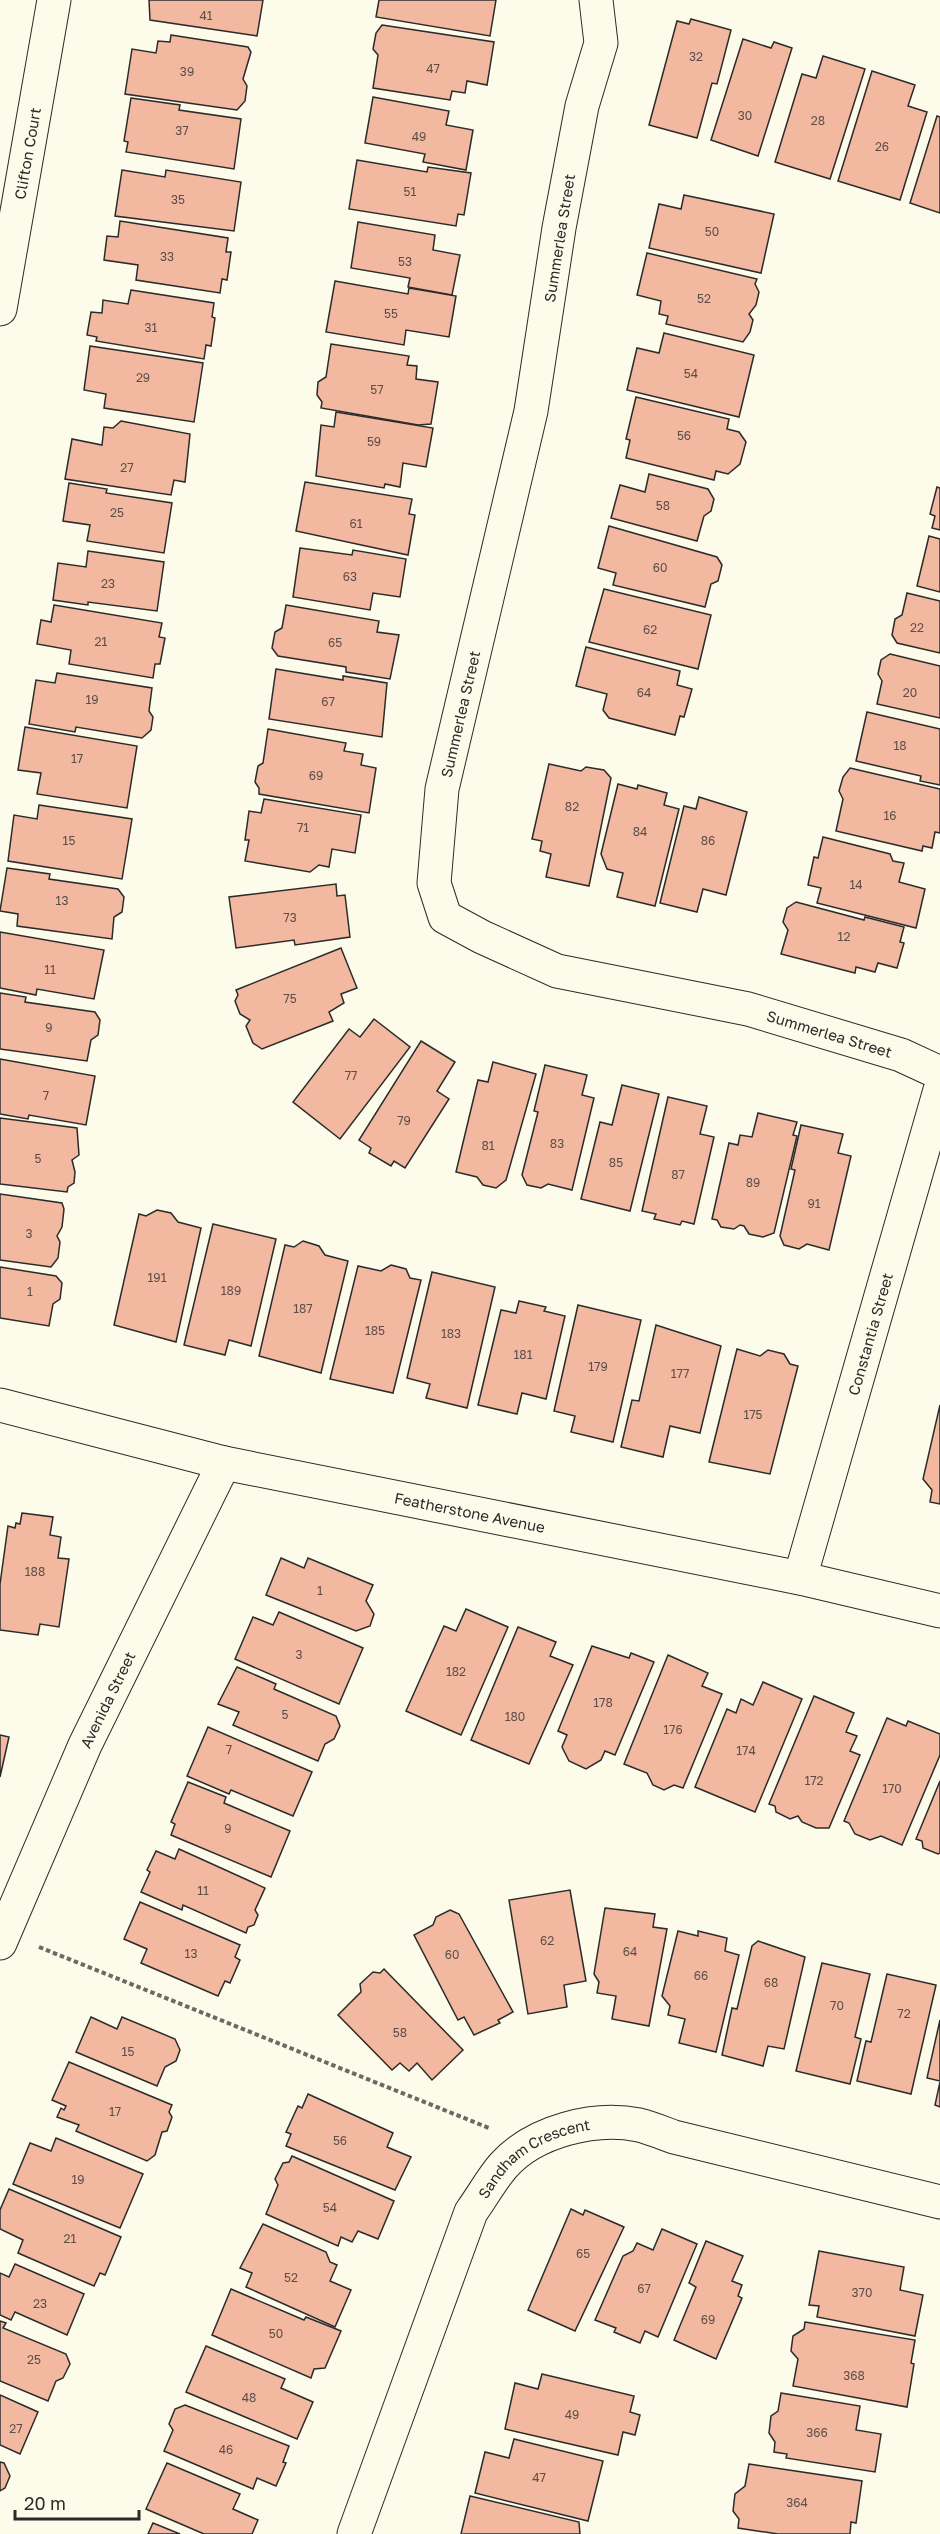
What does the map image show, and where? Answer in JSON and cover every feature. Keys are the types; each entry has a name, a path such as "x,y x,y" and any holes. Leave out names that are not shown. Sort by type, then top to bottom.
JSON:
{"street":[{"name":"Clifton Court","path":"0,309 8,214 54,0"},
{"name":"Summerlea Street","path":"596,0 601,43 582,106 559,228 531,411 442,789 434,883 445,917 482,938 557,971 748,1009 901,1055 940,1073"},
{"name":"Constantia Street","path":"800,1578 940,1090"},
{"name":"Featherstone Avenue","path":"0,1405 224,1463 800,1578 940,1611"},
{"name":"Avenida Street","path":"3,1938 85,1744 224,1463"},
{"name":"Sandham Crescent","path":"354,2534 471,2212 504,2166 529,2144 566,2128 596,2124 639,2125 674,2137 940,2202"}],"path":[{"path":"3,1938 529,2144"}],"building":[{"path":"149,0 263,0 257,36 150,20"},
{"path":"379,0 496,0 490,36 376,17"},
{"path":"691,19 731,30 717,84 712,83 697,138 649,125 677,21 689,24"},
{"path":"382,25 494,42 487,85 467,81 465,93 452,91 450,100 373,88 378,55 373,49 376,33"},
{"path":"171,35 248,47 251,52 243,79 247,86 245,101 237,110 125,94 132,49 156,53 158,41 170,42"},
{"path":"743,39 771,48 774,42 792,48 758,156 711,140"},
{"path":"823,56 865,69 830,179 775,162 802,74 816,78"},
{"path":"872,71 915,85 908,106 927,112 900,200 838,181"},
{"path":"373,97 449,111 446,125 473,130 466,170 423,162 425,154 365,143"},
{"path":"131,98 180,105 179,110 241,119 234,169 126,152 128,142 124,141"},
{"path":"937,116 940,117 940,213 910,203"},
{"path":"357,160 427,172 428,167 471,173 464,215 458,214 456,226 349,209"},
{"path":"122,170 165,177 166,170 241,182 234,231 115,216"},
{"path":"684,195 774,214 761,273 649,248 659,204 681,209"},
{"path":"120,221 228,238 226,252 231,252 227,280 222,279 220,293 136,280 138,265 104,260 107,236 118,237"},
{"path":"358,222 435,235 433,250 460,255 452,295 408,287 410,278 351,268"},
{"path":"647,253 757,279 755,284 759,292 756,305 749,314 753,320 750,332 743,342 666,324 668,316 659,314 661,301 637,295"},
{"path":"335,281 408,294 409,288 456,296 449,337 406,330 404,345 326,332"},
{"path":"131,290 214,303 212,317 215,318 211,346 206,345 204,359 96,341 97,337 87,335 91,312 102,313 103,300 128,304"},
{"path":"664,333 754,355 739,417 627,390 637,348 659,353"},
{"path":"331,344 409,356 407,365 417,366 416,379 438,382 431,424 418,425 321,408 322,402 317,395 318,382 326,377"},
{"path":"90,346 203,363 194,422 104,408 106,394 84,390"},
{"path":"636,397 729,419 727,429 739,432 746,442 740,464 728,474 716,471 714,480 626,458 630,440 626,439"},
{"path":"336,412 433,428 426,467 403,463 400,487 385,484 384,488 316,476 321,425 334,427"},
{"path":"121,421 190,434 185,482 174,480 171,495 65,479 72,439 102,445 104,427 113,428"},
{"path":"649,474 708,489 714,499 711,511 704,516 697,541 611,518 620,485 645,492"},
{"path":"305,482 412,499 409,514 415,515 408,555 296,531"},
{"path":"69,483 107,489 106,493 172,503 164,553 87,541 90,525 63,521"},
{"path":"937,487 940,488 940,530 932,528 935,516 930,514"},
{"path":"609,526 717,557 722,565 718,581 711,584 705,607 613,585 616,573 598,568"},
{"path":"929,536 940,539 940,592 917,586"},
{"path":"300,548 352,555 353,550 406,559 400,597 373,593 370,610 293,597"},
{"path":"88,551 164,562 157,611 53,600 58,563 86,567"},
{"path":"604,589 711,615 698,669 589,642"},
{"path":"907,593 940,601 940,653 897,643 892,635 895,619 902,615"},
{"path":"54,605 162,623 159,637 165,638 160,664 155,664 153,678 69,664 71,650 37,644 41,620 51,622"},
{"path":"286,605 379,621 377,632 399,635 390,679 346,672 346,667 278,656 272,648 275,632 282,628"},
{"path":"586,647 680,671 677,685 692,689 684,717 680,716 675,735 609,718 603,710 607,694 576,686"},
{"path":"890,654 940,666 940,718 877,704 882,681 878,674 881,660"},
{"path":"276,669 343,680 343,676 387,683 382,737 269,719"},
{"path":"57,673 152,688 149,711 153,717 151,730 142,738 76,727 75,732 29,724 36,680 55,683"},
{"path":"867,712 940,729 940,785 920,781 921,776 856,761"},
{"path":"25,727 137,746 127,808 37,794 41,773 18,770"},
{"path":"268,729 346,743 344,751 363,754 361,765 376,768 369,813 259,794 259,788 255,782 258,766 263,763"},
{"path":"549,764 581,771 586,767 604,770 611,778 589,886 546,877 551,854 540,851 542,841 532,839"},
{"path":"850,768 940,789 940,833 935,832 932,848 923,846 922,851 836,831 843,799 839,791 843,777"},
{"path":"618,784 637,789 638,785 667,793 664,805 679,809 655,906 617,897 623,873 607,869 601,854"},
{"path":"699,797 747,812 726,895 703,889 697,912 660,903 684,806 696,809"},
{"path":"264,799 361,815 355,853 332,849 329,867 319,865 310,872 245,861 249,840 245,840 249,811 261,813"},
{"path":"39,805 132,819 122,879 8,861 14,815 37,819"},
{"path":"823,837 890,854 893,861 904,863 899,882 925,889 916,928 817,903 821,888 808,885 814,857 818,858"},
{"path":"7,868 50,874 49,879 118,889 124,897 122,912 114,917 112,939 17,926 18,914 0,911"},
{"path":"336,884 337,896 345,895 350,937 295,945 294,940 236,948 229,897"},
{"path":"796,902 864,920 865,917 904,927 900,942 904,943 897,968 878,963 875,972 856,967 855,973 781,954 788,930 783,922 787,908"},
{"path":"0,932 104,950 94,999 37,989 36,995 0,988"},
{"path":"341,948 357,988 341,994 344,1003 329,1012 333,1021 262,1049 253,1043 246,1026 250,1020 240,1014 235,1001 238,995 236,990"},
{"path":"0,993 26,997 25,1002 95,1012 100,1020 98,1035 91,1040 87,1061 0,1049"},
{"path":"374,1019 410,1047 340,1139 293,1102 349,1029 360,1037"},
{"path":"421,1041 455,1062 437,1091 449,1099 405,1168 394,1161 391,1166 369,1153 371,1148 359,1140"},
{"path":"0,1059 95,1076 86,1125 29,1115 28,1119 0,1114"},
{"path":"493,1062 536,1074 506,1180 496,1188 483,1185 477,1177 456,1172 478,1080 488,1082"},
{"path":"545,1065 587,1075 582,1095 594,1098 572,1190 548,1184 541,1188 527,1185 522,1175 538,1112 534,1111"},
{"path":"622,1085 659,1094 630,1211 581,1199 600,1122 612,1125"},
{"path":"668,1097 707,1106 700,1134 714,1137 694,1224 682,1221 680,1225 654,1219 656,1214 642,1211"},
{"path":"758,1113 797,1122 793,1135 797,1136 774,1233 763,1237 749,1234 744,1226 740,1225 734,1229 721,1227 717,1220 712,1219 729,1143 738,1145 740,1135 752,1137"},
{"path":"0,1118 77,1128 79,1155 72,1160 75,1172 74,1183 68,1187 67,1192 0,1184"},
{"path":"801,1125 843,1134 838,1153 851,1156 829,1250 807,1244 799,1249 784,1245 780,1236 795,1170 791,1169"},
{"path":"0,1194 62,1203 64,1209 62,1227 57,1236 60,1242 58,1258 51,1267 0,1260"},
{"path":"157,1210 171,1213 178,1222 201,1228 176,1342 114,1325 139,1214 146,1216"},
{"path":"213,1224 276,1239 251,1346 229,1340 225,1355 184,1345"},
{"path":"303,1241 319,1246 325,1255 348,1261 321,1373 259,1356 285,1245 294,1247"},
{"path":"391,1265 406,1269 410,1278 421,1280 393,1393 330,1379 358,1266 381,1271"},
{"path":"0,1267 56,1276 62,1283 60,1299 53,1304 49,1326 0,1318"},
{"path":"432,1272 495,1287 467,1408 426,1398 430,1384 407,1378"},
{"path":"519,1301 546,1307 544,1311 565,1316 546,1399 522,1393 517,1414 478,1405 501,1310 516,1313"},
{"path":"578,1305 641,1320 613,1442 571,1432 575,1416 554,1411"},
{"path":"656,1325 721,1346 700,1433 670,1426 663,1457 621,1447 632,1400 639,1401"},
{"path":"737,1349 760,1356 768,1350 784,1354 790,1364 798,1366 770,1474 709,1462"},
{"path":"940,1405 940,1504 930,1502 932,1490 923,1479"},
{"path":"22,1513 53,1517 50,1535 61,1537 58,1558 69,1559 59,1627 40,1624 38,1635 0,1630 0,1584 8,1526 15,1528 16,1523 20,1524"},
{"path":"281,1558 304,1568 308,1558 373,1585 366,1601 374,1614 370,1626 356,1631 266,1595"},
{"path":"466,1609 508,1627 461,1735 406,1711 444,1626 456,1631"},
{"path":"279,1612 363,1648 339,1704 235,1659 253,1617 273,1625"},
{"path":"518,1627 556,1642 550,1656 573,1665 529,1764 471,1740"},
{"path":"592,1646 629,1658 631,1653 654,1662 615,1755 605,1751 601,1760 586,1769 569,1761 562,1747 567,1735 558,1731"},
{"path":"668,1655 708,1673 702,1686 722,1694 683,1788 674,1785 664,1790 653,1785 647,1773 624,1764"},
{"path":"237,1667 276,1684 274,1689 336,1716 340,1726 334,1739 325,1744 318,1761 233,1725 239,1712 218,1704"},
{"path":"763,1682 802,1699 755,1812 695,1787 727,1709 736,1713 741,1699 753,1705"},
{"path":"814,1696 854,1713 846,1732 857,1736 850,1751 860,1755 829,1828 816,1828 802,1822 798,1816 790,1819 776,1812 775,1806 769,1804"},
{"path":"887,1718 906,1726 908,1721 940,1734 940,1755 902,1845 881,1836 870,1840 855,1834 849,1823 844,1821"},
{"path":"208,1727 312,1772 293,1816 231,1790 229,1794 187,1776"},
{"path":"0,1735 9,1737 0,1777"},
{"path":"940,1781 940,1853 938,1854 923,1848 922,1841 916,1839"},
{"path":"188,1782 226,1797 224,1803 290,1831 271,1877 171,1835 175,1824 171,1822"},
{"path":"179,1849 265,1888 255,1910 258,1915 254,1925 248,1927 246,1933 183,1905 182,1910 141,1892 150,1872 147,1870 156,1851 175,1859"},
{"path":"570,1890 586,1981 564,1985 567,2007 528,2014 509,1900"},
{"path":"140,1902 240,1945 235,1957 240,1960 230,1983 225,1981 218,1996 141,1963 147,1949 124,1939"},
{"path":"605,1908 655,1914 653,1927 667,1929 649,2026 612,2019 616,1996 597,1993 599,1982 594,1974"},
{"path":"450,1910 459,1914 513,2012 498,2020 500,2023 474,2035 464,2017 458,2020 414,1935 433,1925 436,1917"},
{"path":"678,1931 698,1936 698,1931 727,1938 725,1951 739,1955 716,2052 679,2043 685,2019 668,2015 670,2006 662,1996"},
{"path":"758,1941 805,1957 784,2049 768,2046 763,2066 722,2055 732,2008 737,2009 752,1946"},
{"path":"822,1963 870,1974 855,2037 861,2039 850,2084 796,2071"},
{"path":"384,1969 463,2050 432,2080 417,2063 409,2071 400,2063 392,2070 338,2015 361,1992 360,1984 373,1972 380,1973"},
{"path":"887,1974 936,1985 911,2094 857,2081 866,2041 871,2042"},
{"path":"91,2017 117,2029 122,2017 175,2039 180,2050 176,2061 165,2067 157,2086 76,2052"},
{"path":"940,2020 940,2081 927,2078"},
{"path":"69,2062 172,2105 169,2112 172,2117 167,2131 162,2132 155,2155 147,2161 76,2131 79,2125 57,2117 61,2108 64,2110 66,2106 52,2100"},
{"path":"940,2082 940,2107 935,2105"},
{"path":"308,2094 393,2133 387,2147 411,2157 395,2190 286,2146 291,2134 286,2132 298,2106 302,2108"},
{"path":"56,2138 143,2174 120,2228 13,2184 30,2143 51,2151"},
{"path":"292,2156 394,2201 378,2239 358,2231 352,2242 341,2237 338,2246 266,2214 278,2185 275,2179 283,2163 289,2162"},
{"path":"9,2189 121,2237 105,2275 100,2273 94,2286 18,2253 23,2240 0,2229 0,2210"},
{"path":"571,2209 583,2215 585,2210 624,2227 575,2331 528,2310"},
{"path":"263,2224 326,2252 330,2262 337,2265 330,2281 351,2290 335,2327 246,2287 252,2273 240,2268"},
{"path":"662,2229 697,2244 658,2337 645,2331 640,2343 614,2332 616,2328 595,2320 623,2256 633,2251 637,2243 653,2250"},
{"path":"706,2241 743,2256 732,2281 742,2285 738,2296 742,2298 716,2359 674,2340 696,2287 689,2283"},
{"path":"819,2251 904,2267 900,2290 923,2295 915,2336 817,2317 819,2306 809,2305"},
{"path":"15,2264 84,2294 67,2335 15,2312 11,2320 0,2315 0,2273 9,2277"},
{"path":"231,2289 304,2320 306,2317 341,2331 325,2368 314,2369 311,2378 212,2335"},
{"path":"0,2321 6,2323 3,2328 66,2354 70,2364 63,2378 56,2381 48,2401 0,2381"},
{"path":"805,2322 915,2340 911,2363 914,2364 907,2407 793,2386 798,2359 791,2351 793,2336 804,2329"},
{"path":"206,2346 285,2379 281,2388 313,2402 297,2439 186,2392"},
{"path":"542,2374 634,2396 630,2412 640,2415 635,2435 623,2432 618,2455 505,2429 515,2383 538,2389"},
{"path":"781,2393 860,2406 856,2430 881,2434 875,2472 786,2458 787,2454 774,2452 775,2442 769,2433 771,2416 778,2411"},
{"path":"0,2395 38,2412 20,2454 0,2445"},
{"path":"185,2405 289,2446 283,2462 286,2463 276,2486 257,2478 253,2489 164,2451 173,2430 169,2424 175,2409"},
{"path":"514,2439 603,2461 588,2521 475,2493 485,2452 509,2458"},
{"path":"0,2462 4,2463 10,2476 5,2488 0,2491"},
{"path":"167,2463 240,2494 233,2509 258,2520 252,2534 204,2534 146,2509"},
{"path":"749,2464 862,2481 856,2523 851,2522 850,2534 778,2534 738,2528 739,2519 733,2511 735,2494 745,2486"},
{"path":"470,2496 579,2522 580,2534 461,2534"},
{"path":"153,2523 180,2534 148,2534"}]}
